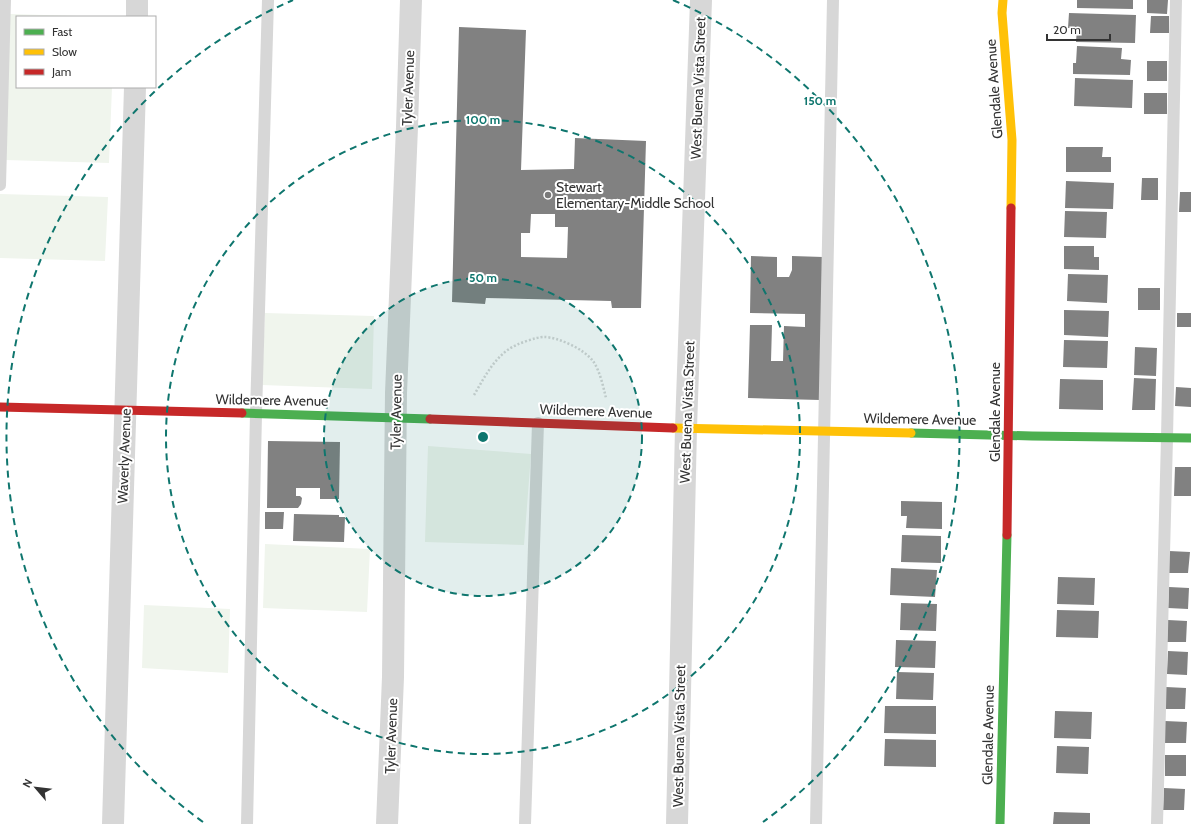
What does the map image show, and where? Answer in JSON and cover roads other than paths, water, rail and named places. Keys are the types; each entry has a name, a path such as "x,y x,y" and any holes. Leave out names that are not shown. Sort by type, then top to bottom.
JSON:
{"street":[{"path":"136,16 137,0"},
{"name":"Tyler Avenue","path":"387,824 393,677 397,418 396,393 411,0"},
{"name":"West Buena Vista Street","path":"677,824 686,428 701,0"},
{"name":"Glendale Avenue","path":"1000,824 1009,458 1008,434 1012,140 1002,13 1003,0"},
{"name":"Waverly Avenue","path":"113,824 126,411 134,88"},
{"name":"Wildemere Avenue","path":"0,407 686,428 1191,438"}],"lane":[{"path":"0,185 5,0"},
{"path":"247,824 256,414 268,0"},
{"path":"816,824 833,0"},
{"path":"1157,824 1176,0"},
{"path":"525,824 538,423"}],"place":[{"name":"Stewart Elementary-Middle School","path":"548,195"}]}
